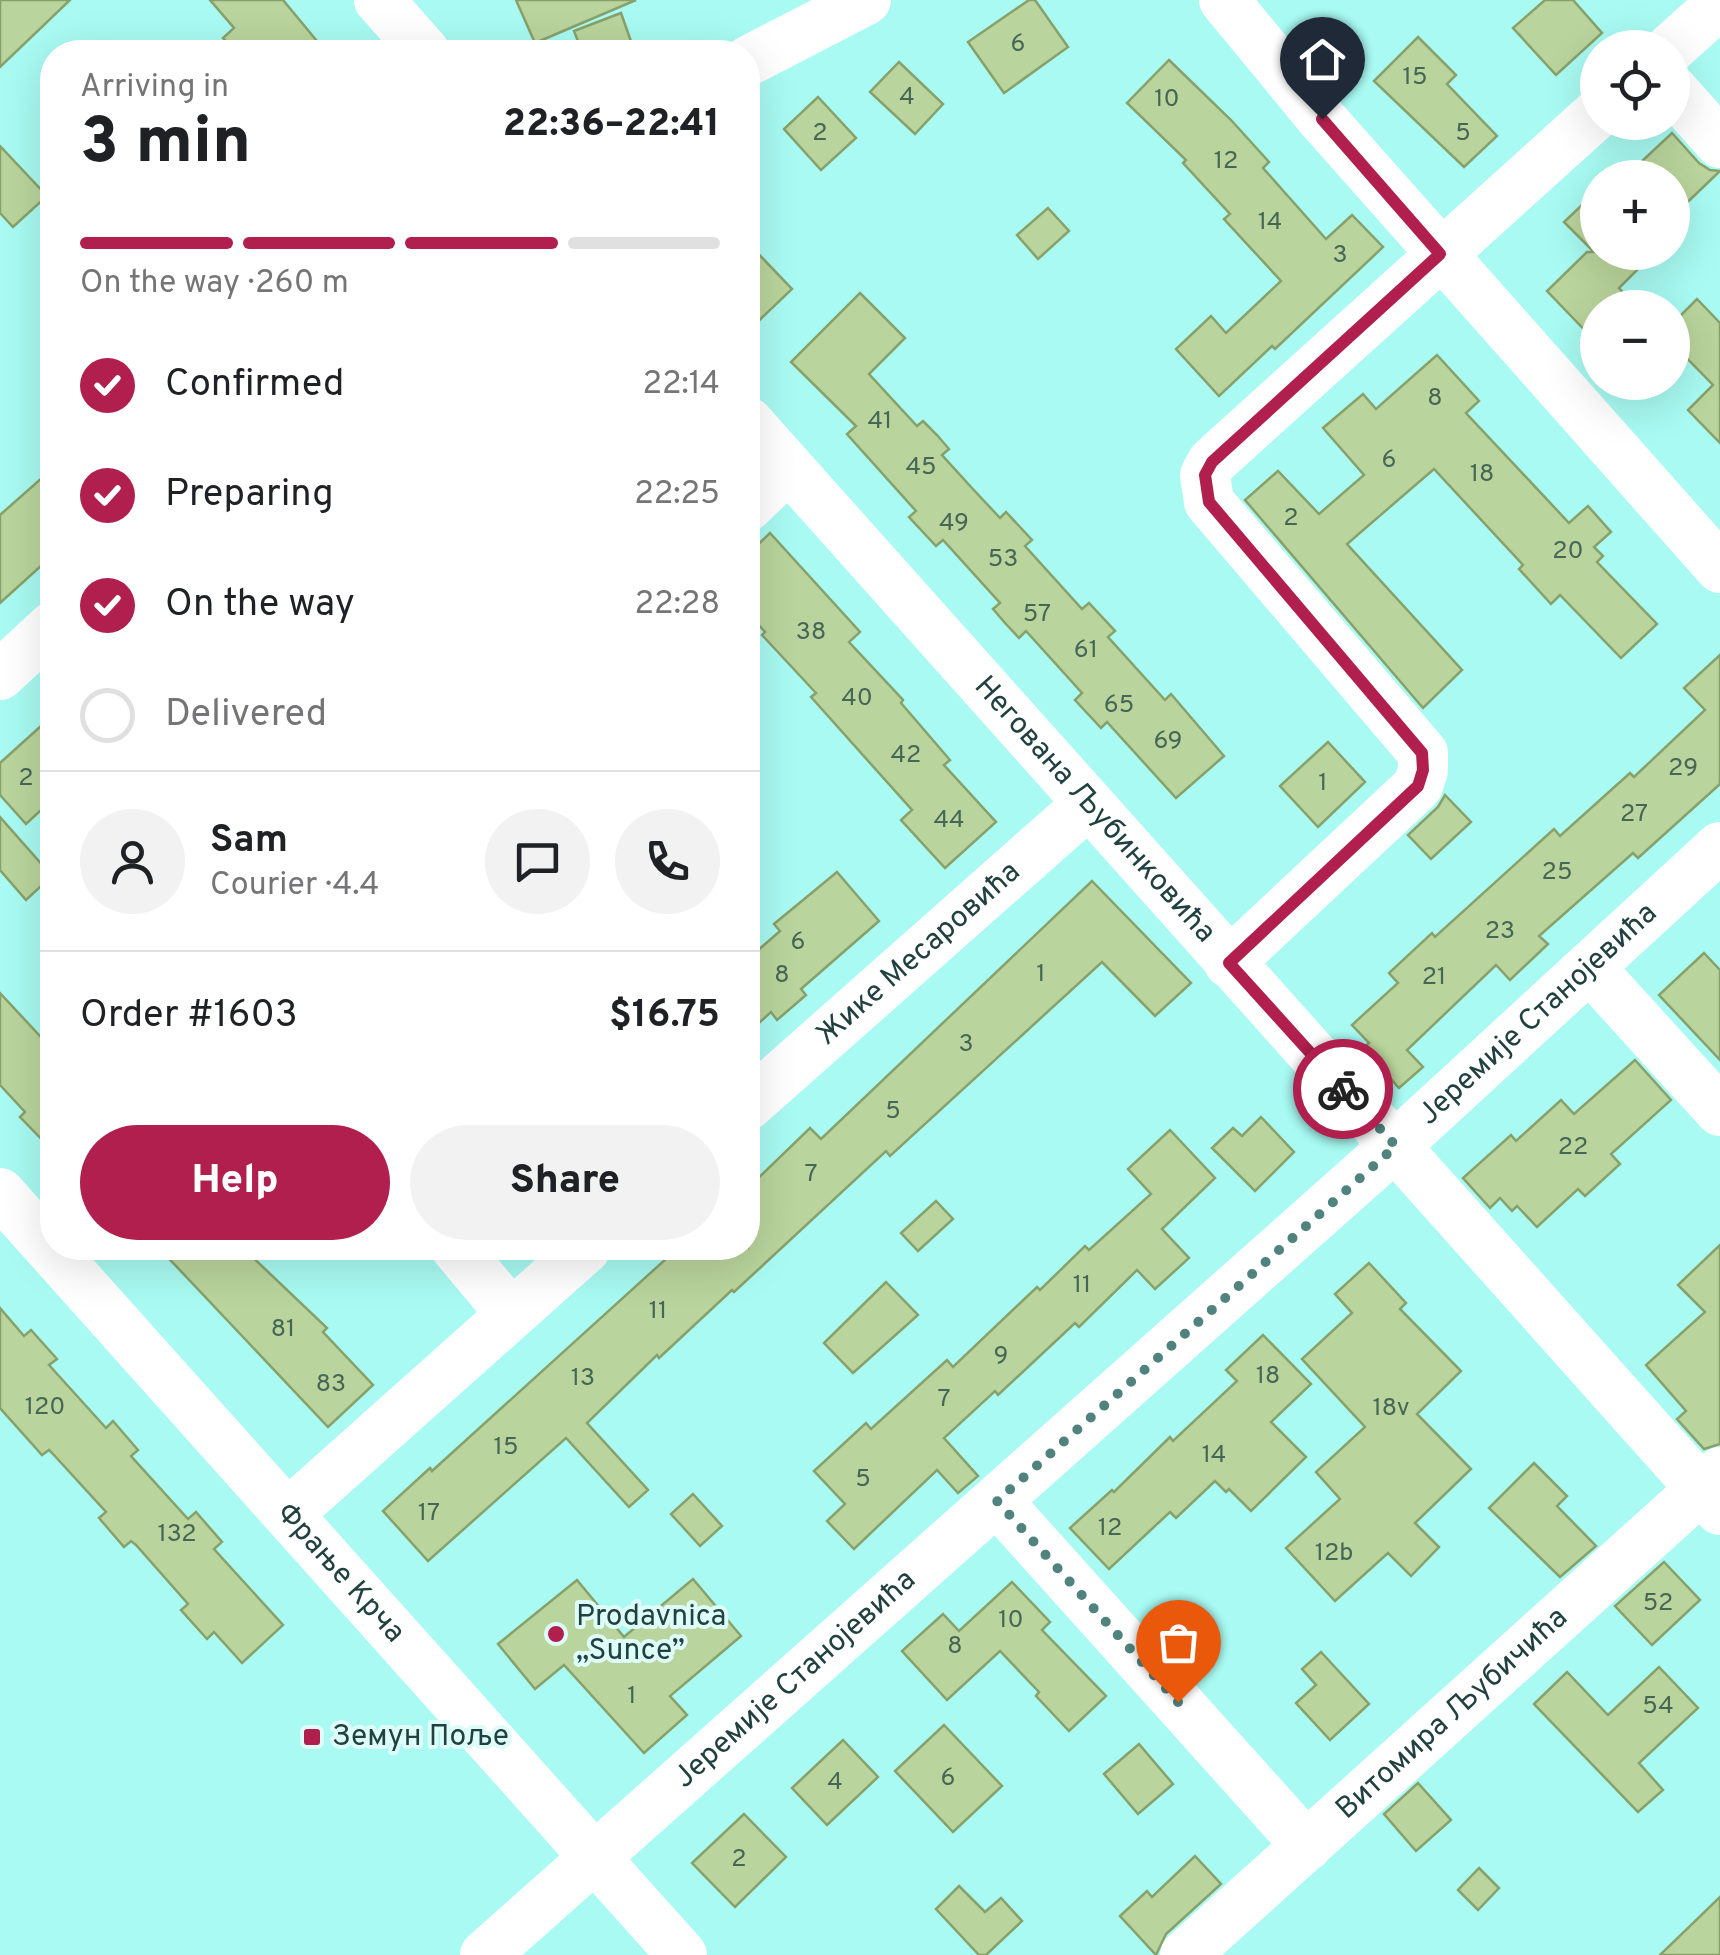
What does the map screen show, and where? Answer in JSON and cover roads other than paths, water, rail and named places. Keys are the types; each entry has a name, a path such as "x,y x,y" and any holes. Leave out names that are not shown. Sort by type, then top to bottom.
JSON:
{"street":[{"path":"379,0 414,40"},
{"path":"760,55 866,0"},
{"path":"1224,0 1322,119 1720,568"},
{"path":"1690,31 1720,4"},
{"path":"1690,110 1720,143"},
{"path":"1229,963 1418,786 1423,770 1422,753 1209,502 1205,475 1212,462 1580,129"},
{"name":"Негована Љубинковића","path":"760,436 1229,963 1714,1490"},
{"path":"760,495 788,468"},
{"path":"0,674 40,638"},
{"name":"Жике Месаровића","path":"760,1094 1088,804"},
{"name":"Јеремије Станојевића","path":"485,1955 1396,1146 1720,847"},
{"path":"1592,968 1720,1111"},
{"name":"Фрање Крча","path":"0,1192 40,1237"},
{"name":"Фрање Крча","path":"61,1260 682,1955"},
{"path":"466,1260 511,1314"},
{"path":"288,1514 572,1260"},
{"name":"Витомира Љубичића","path":"1185,1955 1714,1490"},
{"path":"997,1501 1307,1846"}],"place":[{"name":"Prodavnica „Sunce”","path":"556,1634"},
{"name":"Земун Поље","path":"312,1737"}]}
